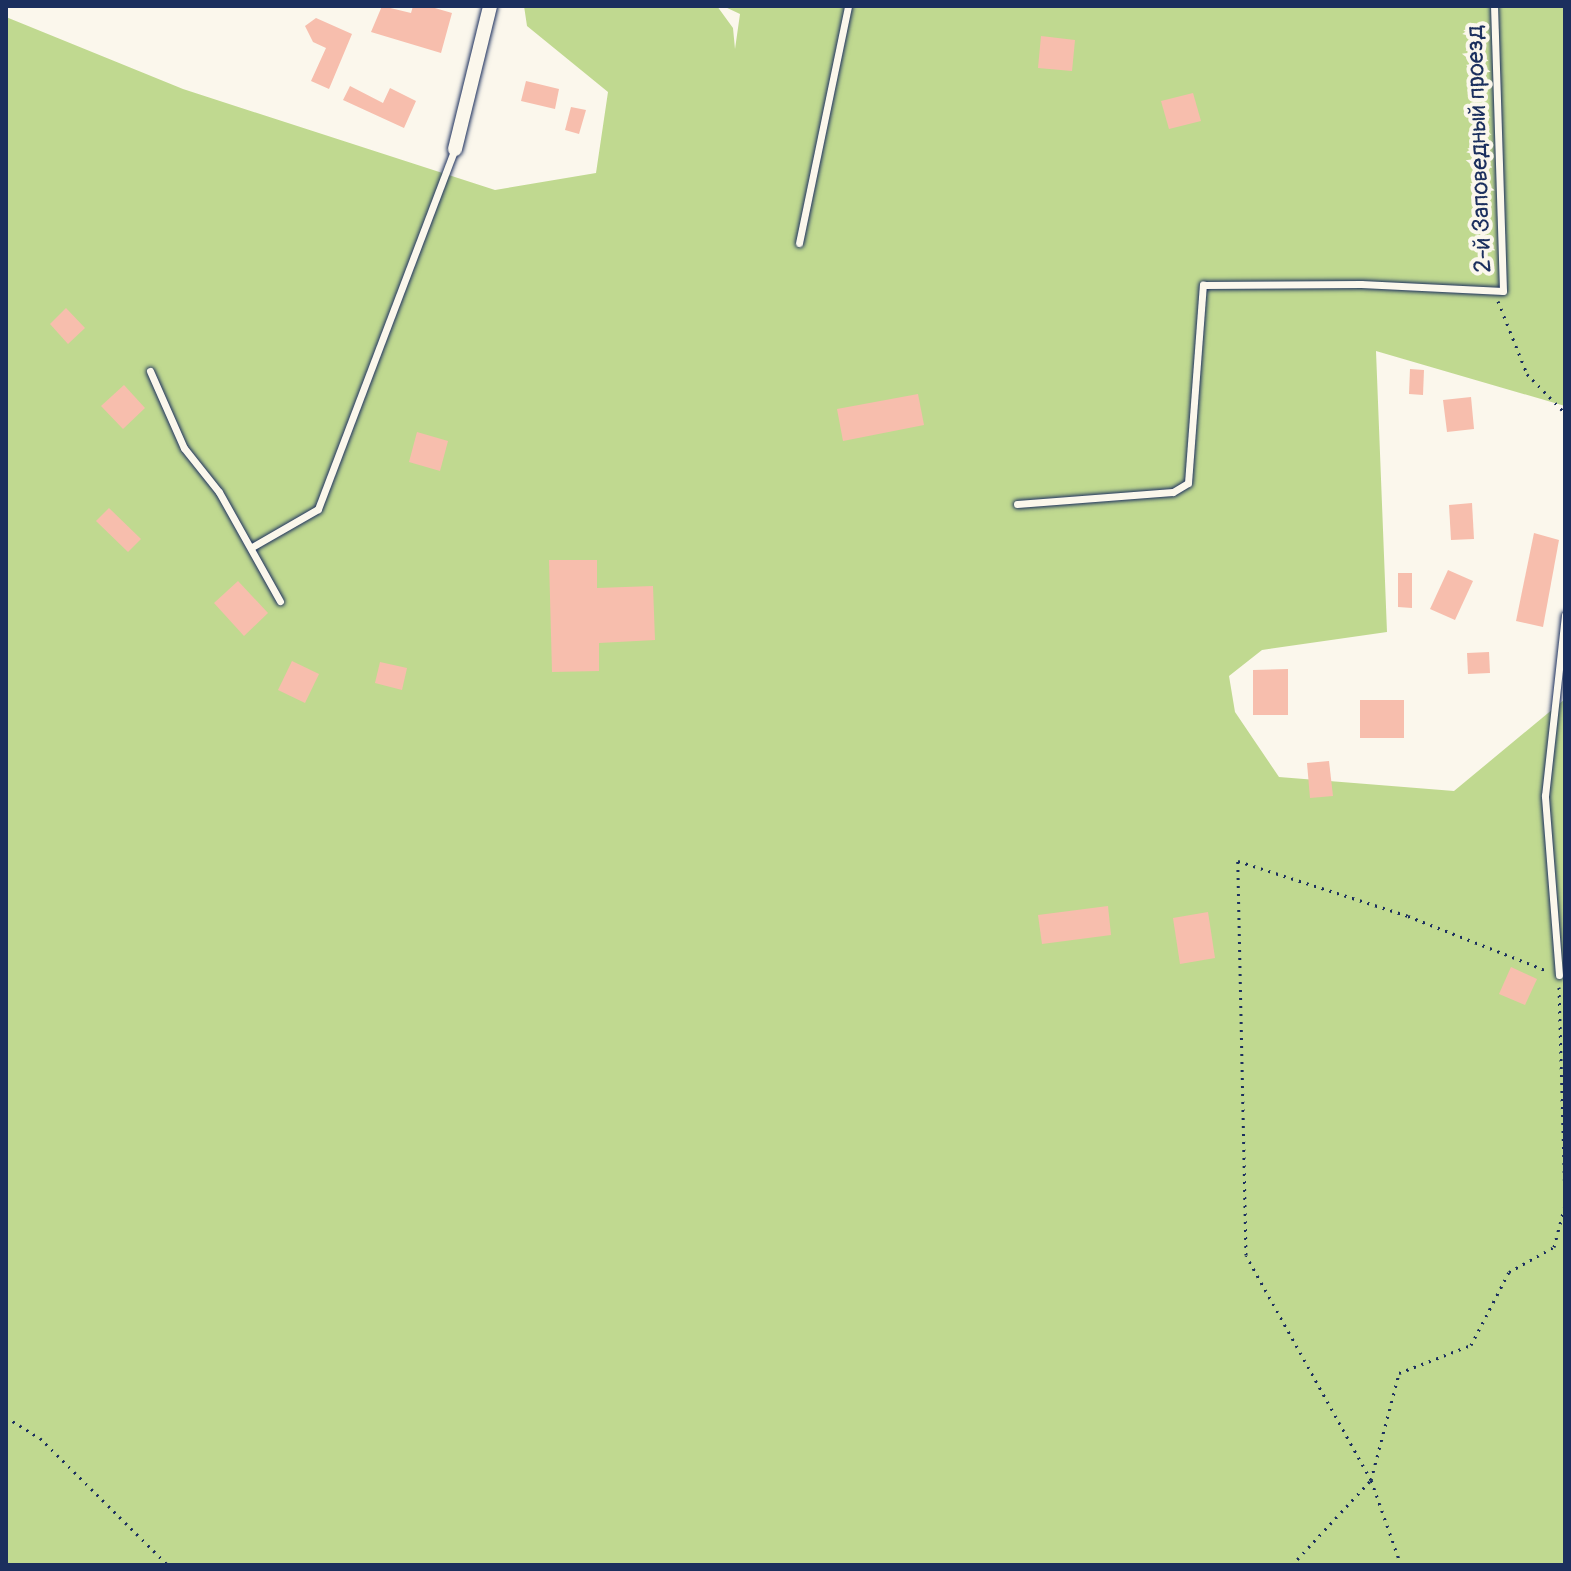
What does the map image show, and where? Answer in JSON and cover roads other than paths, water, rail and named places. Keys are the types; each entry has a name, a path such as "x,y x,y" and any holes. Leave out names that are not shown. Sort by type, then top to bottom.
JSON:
{"street":[{"path":"455,149 490,6"}],"lane":[{"path":"799,243 848,6"},
{"name":"2-й Заповедный проезд","path":"1017,504 1173,492 1188,483 1203,285 1361,284 1503,291 1494,6"},
{"path":"252,547 318,509 455,149"},
{"path":"150,371 184,448 252,547 280,601"},
{"path":"1559,975 1545,796 1565,615"}]}
